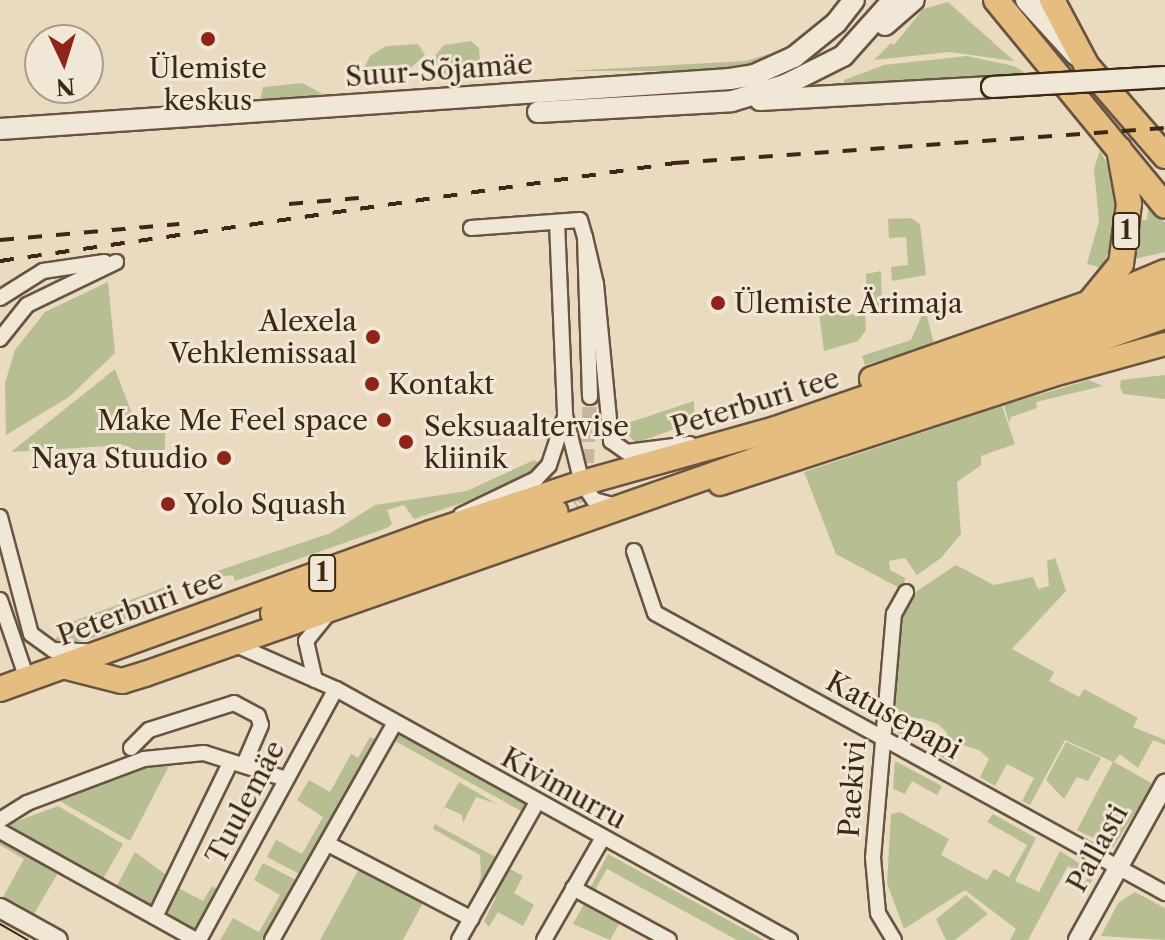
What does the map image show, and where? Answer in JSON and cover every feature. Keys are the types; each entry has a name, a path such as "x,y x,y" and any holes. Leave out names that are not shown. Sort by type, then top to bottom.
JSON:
{"highway":[{"path":"1003,2 1165,206"},
{"path":"1060,5 1087,66 1165,156"},
{"name":"1","path":"623,472 690,444 1106,318 1121,264 1129,204 1119,149"},
{"name":"Peterburi tee","path":"134,677 626,507 1165,295"},
{"name":"Peterburi tee","path":"0,689 431,533 582,483 775,429 1106,318 1165,316"},
{"path":"63,666 134,677 198,639 555,512"}],"main road":[{"name":"Suur-Sõjamäe","path":"0,129 754,75 801,51 854,0"},
{"name":"Suur-Sõjamäe","path":"538,112 732,101 821,70 856,46 893,0"},
{"path":"856,46 914,0"},
{"path":"1003,2 1087,66"},
{"path":"732,101 1165,77"},
{"name":"1","path":"1106,318 1165,271"},
{"name":"1","path":"626,507 795,461 1106,360 1165,344"},
{"name":"1","path":"1106,360 1165,355"}],"street":[{"path":"471,228 580,220 596,284 611,441 627,452 690,444"},
{"path":"557,222 565,415 582,483 594,500 626,507"},
{"path":"585,237 590,397"},
{"path":"0,298 43,271 74,263 116,262 27,305 0,339"},
{"path":"431,533 485,500 536,479 549,465 565,415"},
{"path":"0,517 31,634 53,650 107,652"},
{"name":"Katusepapi","path":"634,551 655,613 1165,893"},
{"name":"Paekivi","path":"894,940 878,913 873,885 881,737 894,614 906,592"},
{"path":"0,600 27,679"},
{"path":"315,680 306,641 333,610"},
{"name":"Kivimurru","path":"234,644 336,689 602,839 790,940"},
{"name":"Tuulemäe","path":"197,940 336,689"},
{"path":"131,748 149,730 234,703 258,716 261,725 245,762"},
{"path":"278,938 395,723"},
{"path":"0,820 27,803 144,759 204,753 229,765 245,762 286,779"},
{"path":"155,917 229,765"},
{"name":"Pallasti","path":"1078,940 1165,784"},
{"path":"459,940 537,802"},
{"path":"0,831 197,940"},
{"path":"544,940 602,839"},
{"path":"328,844 472,919"},
{"path":"573,888 669,940"},
{"path":"0,908 58,940"}],"green space":[{"path":"948,2 1014,61 950,52 874,60 891,43 894,45 923,9"},
{"path":"471,41 479,48 480,60 473,77 429,73 428,64 444,45"},
{"path":"418,44 425,55 403,75 362,73 370,56 386,46"},
{"path":"776,52 779,56 754,66 727,71 566,71 745,61"},
{"path":"967,56 1014,66 1027,74 844,84 844,80 884,65"},
{"path":"302,83 323,94 259,104 263,87"},
{"path":"1100,150 1118,186 1116,236 1101,268 1087,264 1099,221 1094,169"},
{"path":"1149,199 1165,223 1165,252 1126,261 1137,206 1141,220 1147,220"},
{"path":"911,218 920,224 926,275 892,281 891,267 908,265 906,237 889,238 888,219"},
{"path":"881,271 882,310 867,315 866,274"},
{"path":"108,282 115,353 69,397 6,435 5,383 15,350 45,312"},
{"path":"837,303 838,315 865,314 866,330 858,341 824,351 818,305"},
{"path":"925,308 934,344 865,365 862,356 911,340"},
{"path":"115,369 132,414 166,416 164,464 142,472 135,450 124,445 11,452"},
{"path":"1165,375 1165,399 1123,394 1120,387 1121,380"},
{"path":"1089,380 1103,386 1036,402 1037,408 1011,417 1009,423 1004,405"},
{"path":"694,401 694,422 636,443 619,426"},
{"path":"1002,406 1015,444 981,456 981,465 957,482 961,534 941,558 917,575 905,558 889,561 890,570 905,578 903,590 836,554 804,472"},
{"path":"534,460 541,464 513,486 414,519 404,505 387,510 392,524 387,528 235,581 233,575 212,578 214,572 331,533 375,505 467,491"},
{"path":"1055,558 1066,591 1012,649 1054,672 1049,681 1079,697 1084,689 1138,718 1133,727 1165,740 1165,745 1153,740 1138,768 1120,754 1114,762 1153,784 1113,848 1077,830 1113,762 1065,740 1030,805 1022,801 1034,778 1007,764 995,786 980,777 989,759 979,750 962,745 952,763 936,754 947,733 938,724 920,718 908,739 889,727 896,637 911,595 956,565 994,585 1033,577 1038,589 1049,586 1047,561"},
{"path":"168,586 172,595 152,603 148,614 128,626 84,641 54,642 66,624"},
{"path":"397,733 530,807 526,814 393,740"},
{"path":"370,737 382,742 305,877 267,857 276,840 302,854 323,817 297,800 309,780 330,792 351,754 358,758"},
{"path":"1066,742 1101,758 1088,781 1077,777 1064,799 1046,780"},
{"path":"172,760 130,841 56,799 136,767"},
{"path":"895,761 942,786 937,795 912,781 905,794 893,789"},
{"path":"459,782 497,804 476,797 463,823 462,815 445,807 436,822"},
{"path":"58,806 123,844 100,884 7,831 12,823"},
{"path":"900,812 949,839 941,855 987,880 994,869 1009,877 1027,845 987,822 993,814 1036,838 1015,881 1039,892 1060,851 1090,870 1093,878 1088,889 1082,886 1088,877 1068,866 1028,940 1010,940 1016,929 965,890 904,929 887,883 891,814"},
{"path":"435,824 499,859 470,912 481,876 480,855 433,829"},
{"path":"0,834 59,871 34,914 3,897 24,859 0,845"},
{"path":"135,852 169,877 152,911 115,889"},
{"path":"608,854 764,940 737,940 607,869 595,890 609,899 607,903 588,892"},
{"path":"263,863 302,883 269,940 220,940 233,918 259,932 280,895 254,880"},
{"path":"360,867 425,899 403,940 320,940"},
{"path":"508,868 523,876 514,893 534,905 523,926 498,912 489,927 484,921 496,897 492,894"},
{"path":"212,886 219,890 196,932 162,915 177,887 203,901"},
{"path":"1135,892 1165,908 1165,940 1101,936 1118,903"},
{"path":"966,895 988,914 955,940 946,940 936,919"},
{"path":"585,902 621,921 610,940 573,924"}],"tunnel":[{"path":"555,512 575,500 586,484 590,397"}],"tram line":[{"path":"0,924 28,940"}],"railway":[{"path":"0,261 675,163 1165,128"},
{"path":"289,204 359,198"},
{"path":"0,240 179,224"}],"place":[{"name":"Ülemiste keskus","path":"208,39"},
{"name":"Ülemiste Ärimaja","path":"718,303"},
{"name":"Alexela Vehklemissaal","path":"373,337"},
{"name":"Kontakt","path":"372,384"},
{"name":"Make Me Feel space","path":"384,420"},
{"name":"Seksuaaltervise kliinik","path":"406,442"},
{"name":"Naya Stuudio","path":"224,458"},
{"name":"Yolo Squash","path":"168,504"}]}
